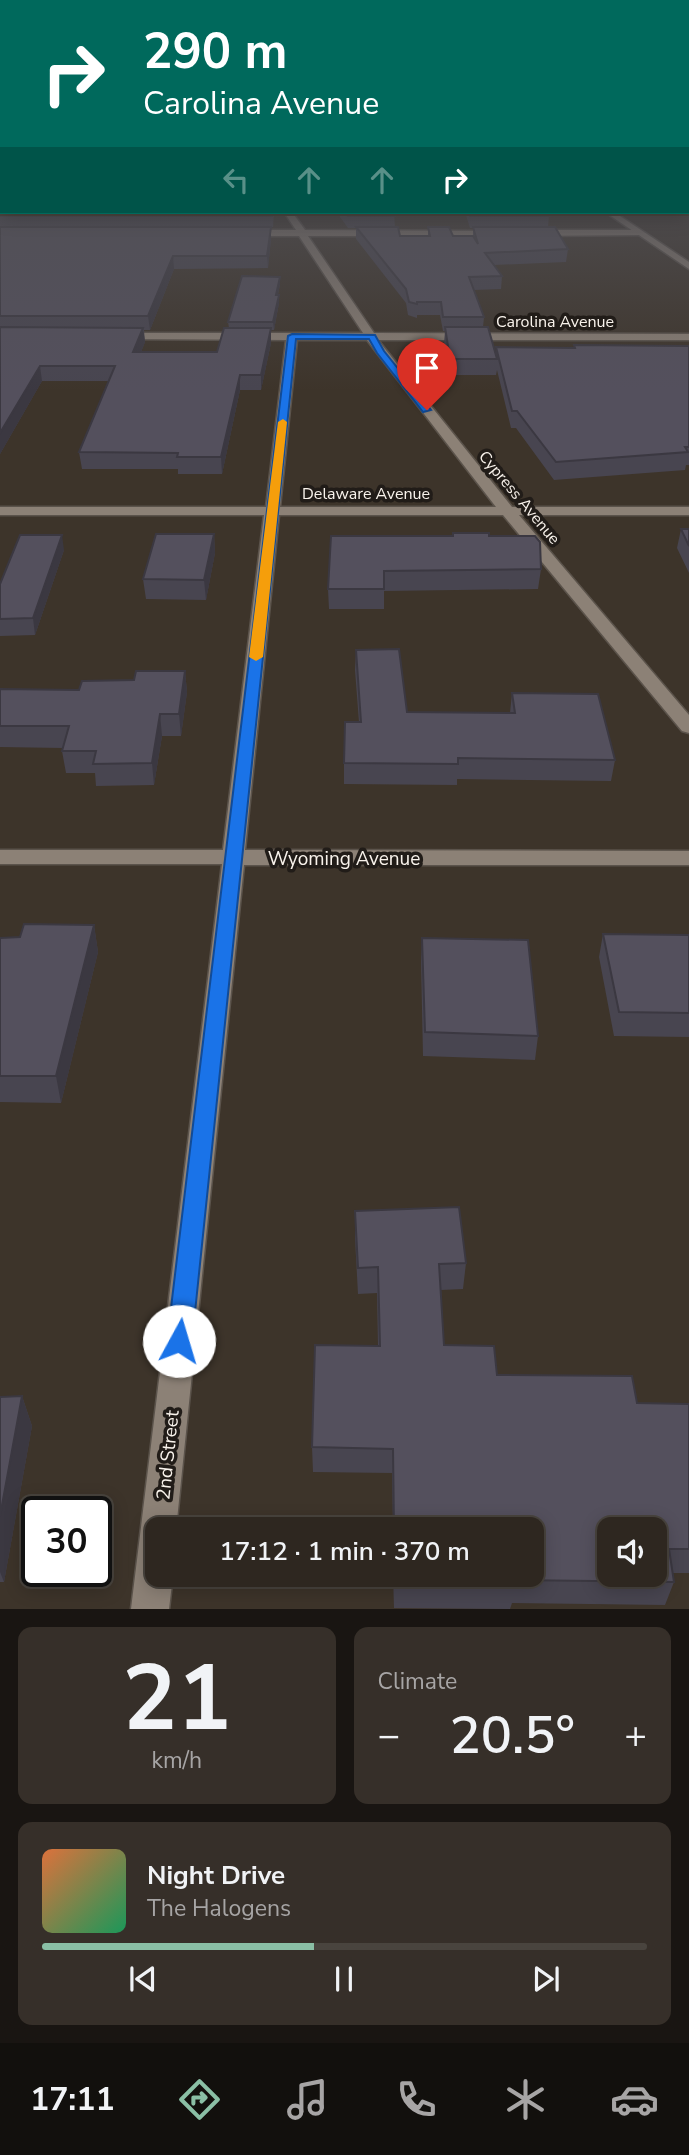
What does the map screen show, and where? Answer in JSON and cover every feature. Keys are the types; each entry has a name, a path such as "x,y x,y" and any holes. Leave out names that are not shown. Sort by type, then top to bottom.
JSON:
{"street":[{"name":"Cypress Avenue","path":"307,241 380,351 508,511 689,727"},
{"path":"650,241 689,266"},
{"name":"Carolina Avenue","path":"97,336 689,337"},
{"name":"2nd Street","path":"159,1517 292,336"},
{"name":"Delaware Avenue","path":"0,511 689,512"},
{"name":"Wyoming Avenue","path":"0,857 689,858"},
{"path":"150,1609 152,1587"}],"building":[{"path":"0,241 269,241 267,256 173,256 148,316 0,316"},
{"path":"367,241 476,241 478,244 477,241 563,241 568,249 485,253 502,276 469,277 484,317 443,317 441,302 409,302 406,289"},
{"path":"242,276 280,277 273,322 228,322"},
{"path":"0,327 143,328 133,352 217,352 224,328 271,328 261,375 240,375 221,457 177,457 178,453 79,452 115,366 40,366 0,433"},
{"path":"445,327 488,327 497,359 450,359"},
{"path":"574,345 689,346 689,447 685,447 688,452 556,462 517,411 512,411 496,347 575,348"},
{"path":"681,529 689,529 689,546"},
{"path":"453,533 535,536 540,542 541,569 384,571 384,589 328,589 331,536 453,536"},
{"path":"156,534 214,534 204,580 143,579"},
{"path":"20,535 62,535 33,618 0,619 0,584"},
{"path":"399,649 407,712 515,713 512,693 598,694 615,760 458,758 458,764 344,763 345,722 361,722 356,650"},
{"path":"136,671 185,671 179,714 160,714 152,763 93,764 96,751 62,751 69,726 0,726 0,689 79,690 82,681 134,680"},
{"path":"24,924 94,925 56,1076 0,1076 0,938 20,937"},
{"path":"603,934 689,935 689,1013 619,1012"},
{"path":"422,938 528,940 538,1036 425,1032"},
{"path":"459,1207 466,1263 439,1264 444,1345 494,1346 497,1375 632,1376 637,1403 689,1404 689,1549 669,1549 674,1582 667,1582 667,1517 597,1517 597,1581 544,1580 544,1517 394,1517 393,1449 312,1447 315,1345 380,1346 378,1267 358,1268 355,1211"},
{"path":"22,1396 0,1516 0,1397"}],"slow traffic":[{"path":"256,657 283,422"}],"route":[{"path":"179,1341 292,336 372,337 427,410"}]}
